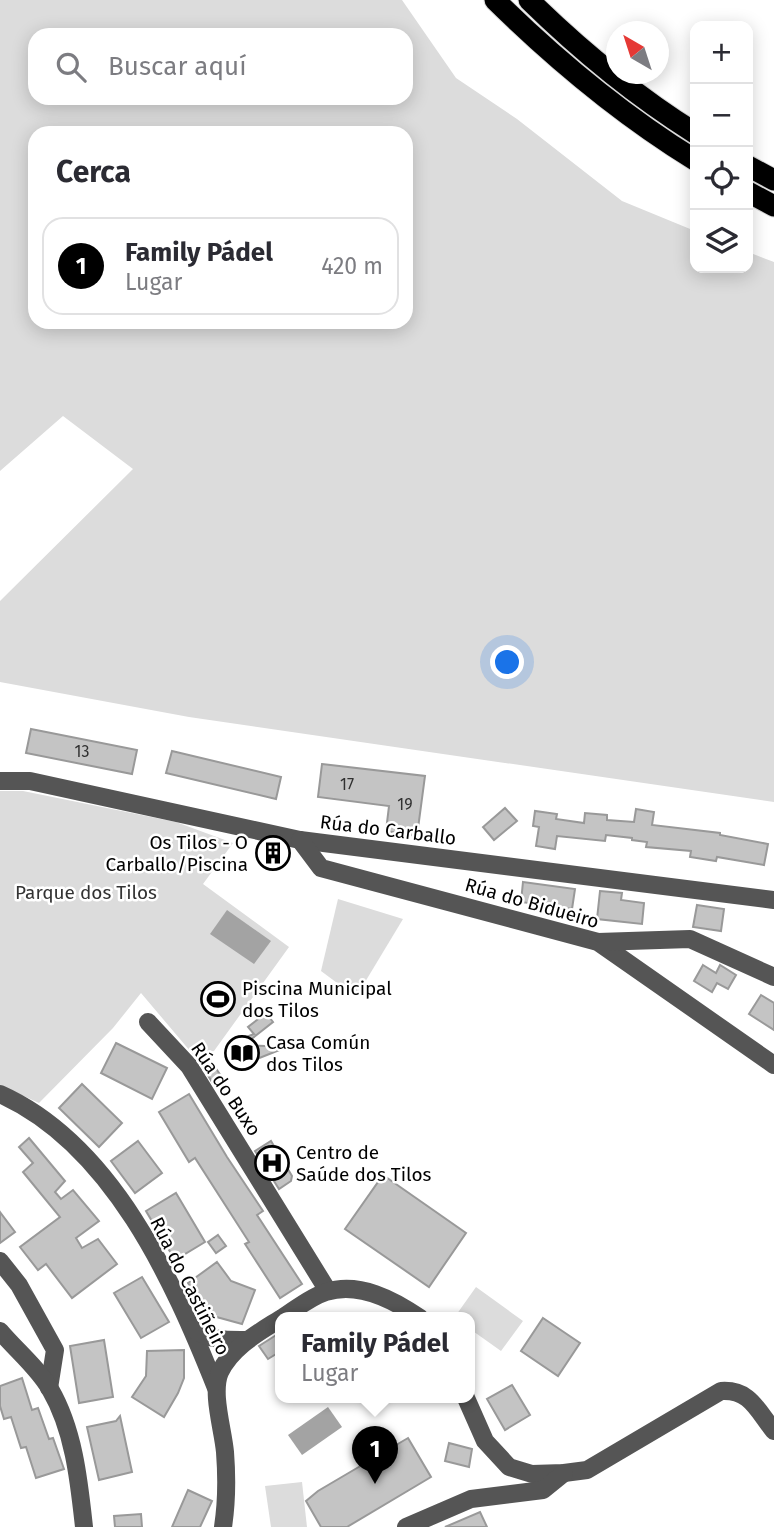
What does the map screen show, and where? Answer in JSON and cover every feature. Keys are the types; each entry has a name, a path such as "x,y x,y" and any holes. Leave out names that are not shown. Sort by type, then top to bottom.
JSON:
{"highway":[{"path":"495,0 579,77 662,140 690,157"},
{"path":"528,0 606,69 690,129"},
{"path":"753,169 774,180"},
{"path":"753,195 774,206"}],"street":[{"name":"Rúa do Carballo","path":"0,781 30,781 300,840 774,900"},
{"name":"Rúa do Bidueiro","path":"300,840 321,868 598,942 774,1065"},
{"path":"598,942 690,939 774,977"},
{"name":"Rúa do Buxo","path":"148,1021 188,1066 328,1291"},
{"name":"Rúa do Castiñeiro","path":"0,1094 35,1113 81,1151 121,1201 146,1240 193,1329 216,1388 225,1450 223,1527"},
{"path":"0,1261 19,1285 55,1350 49,1388"},
{"path":"291,1312 328,1291 355,1289 377,1294 412,1312"},
{"path":"216,1388 220,1372 231,1356 247,1340 275,1322"},
{"path":"193,1329 204,1337 217,1340 247,1340"},
{"path":"0,1331 49,1388 61,1412 75,1458 84,1527"},
{"path":"468,1403 485,1441 509,1467 532,1474 587,1470 721,1391 733,1390 744,1394 774,1431"},
{"path":"406,1527 471,1499 543,1490 564,1473"}],"green space":[{"path":"0,0 402,0 456,78 517,119 622,201 690,229 690,273 753,273 753,254 774,262 774,802 189,717 0,682 0,601 133,469 63,416 0,471"},
{"name":"Parque dos Tilos","path":"0,791 23,791 176,822 233,843 203,884 289,947 214,1051 196,1058 141,993 113,1028 39,1103 0,1085"},
{"path":"338,899 403,919 356,997 321,971"},
{"path":"476,1287 523,1321 501,1351 475,1333 475,1312 458,1312"},
{"path":"302,1482 307,1527 271,1527 265,1486"}],"shaded area":[{"path":"227,910 271,941 254,964 210,934"},
{"path":"328,1407 342,1427 302,1455 288,1435"}],"building":[{"path":"31,729 137,750 132,774 26,753"},
{"path":"172,751 281,777 276,799 166,773"},
{"path":"322,764 425,776 417,836 386,831 389,806 318,797"},
{"path":"505,808 517,821 494,840 483,827"},
{"path":"636,809 654,812 652,825 720,833 768,844 764,865 717,857 716,861 690,857 691,851 646,847 647,842 606,835 605,841 557,836 555,849 536,846 539,827 533,826 535,811 557,814 556,819 584,823 585,813 607,815 607,820 634,822"},
{"path":"523,882 575,889 572,909 521,902"},
{"path":"600,891 622,893 621,900 644,903 642,924 597,919"},
{"path":"697,905 724,909 721,931 693,927"},
{"path":"703,965 716,973 720,965 736,975 728,989 717,983 712,992 694,981"},
{"path":"761,995 774,1003 774,1030 749,1014"},
{"path":"266,1013 273,1022 244,1045 287,1047 237,1067 228,1044 254,1034 248,1027"},
{"path":"116,1043 167,1068 152,1099 101,1073"},
{"path":"209,1058 221,1076 212,1082 201,1064"},
{"path":"82,1084 122,1123 99,1147 59,1108"},
{"path":"189,1094 263,1211 257,1215 302,1284 280,1298 245,1244 249,1242 195,1158 189,1162 159,1112"},
{"path":"29,1138 65,1181 55,1192 61,1199 73,1190 99,1221 76,1238 82,1248 98,1239 117,1264 72,1298 46,1264 38,1270 20,1247 60,1217 23,1172 33,1163 19,1147"},
{"path":"138,1141 162,1173 135,1193 111,1161"},
{"name":"Centro de Saúde dos Tilos","path":"271,1141 292,1176 291,1181 279,1189 255,1151"},
{"path":"383,1175 466,1233 429,1287 345,1229"},
{"path":"176,1193 205,1242 175,1260 146,1211"},
{"path":"0,1212 15,1232 0,1243"},
{"path":"218,1235 226,1246 216,1253 208,1242"},
{"path":"217,1262 231,1281 255,1290 242,1324 213,1316 203,1308 188,1283"},
{"path":"142,1277 169,1322 141,1338 114,1293"},
{"path":"543,1318 580,1343 558,1376 521,1351"},
{"path":"275,1336 275,1355 268,1359 259,1346"},
{"path":"104,1340 113,1397 79,1403 70,1346"},
{"path":"184,1350 184,1378 164,1417 132,1397 146,1376 147,1351"},
{"path":"22,1378 32,1410 38,1408 64,1469 36,1478 26,1447 21,1448 11,1417 4,1419 0,1406 0,1386"},
{"path":"512,1385 530,1415 505,1430 487,1399"},
{"path":"120,1416 132,1472 99,1480 87,1427 116,1421"},
{"path":"408,1438 431,1477 347,1527 321,1527 306,1501 318,1491"},
{"path":"449,1443 472,1449 469,1467 445,1461"},
{"path":"188,1490 212,1501 200,1527 172,1527"},
{"path":"480,1512 487,1527 445,1527"},
{"path":"141,1514 142,1527 115,1527 114,1516"}],"place":[{"name":"Os Tilos - O Carballo/Piscina","path":"273,853"},
{"name":"Piscina Municipal dos Tilos","path":"218,999"},
{"name":"Casa Común dos Tilos","path":"242,1053"},
{"name":"Centro de Saúde dos Tilos","path":"272,1163"},
{"name":"Family Pádel","path":"375,1484"}]}
